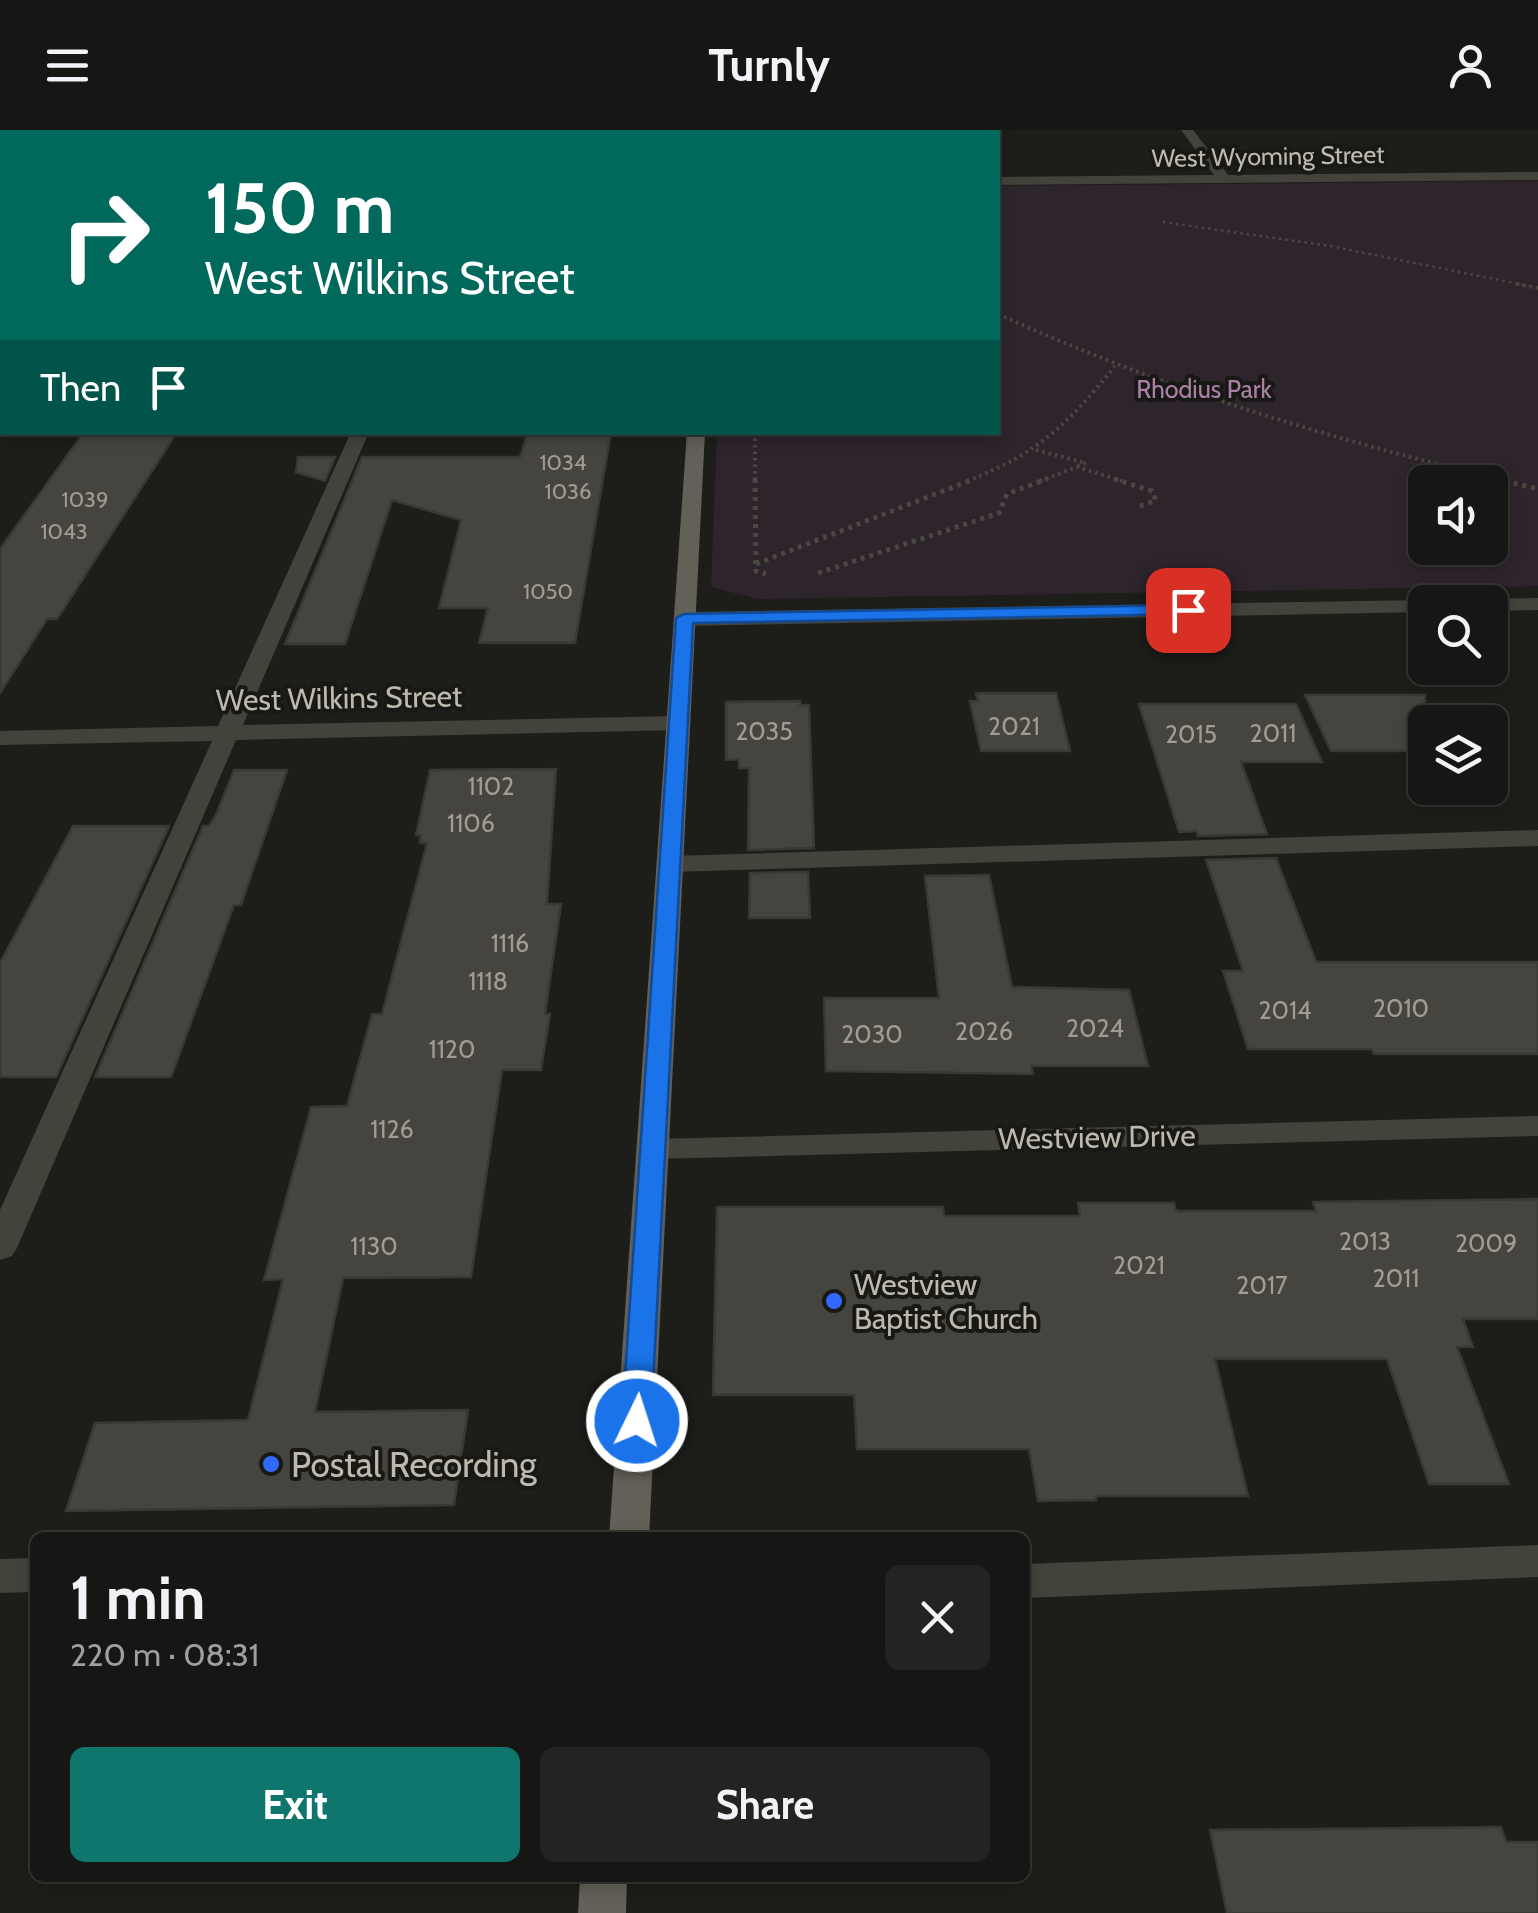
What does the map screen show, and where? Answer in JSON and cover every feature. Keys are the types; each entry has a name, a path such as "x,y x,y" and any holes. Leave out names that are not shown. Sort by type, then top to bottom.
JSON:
{"main road":[{"path":"629,1532 696,435"},
{"path":"602,1913 604,1882"}],"street":[{"path":"1188,130 1224,179"},
{"name":"West Wyoming Street","path":"1000,182 1538,176"},
{"path":"0,1248 359,435"},
{"path":"1508,605 1538,604"},
{"path":"684,618 1408,606"},
{"name":"West Wilkins Street","path":"0,738 679,723"},
{"path":"672,864 1538,838"},
{"name":"Westview Drive","path":"655,1148 1538,1126"},
{"path":"1030,1581 1538,1561"},
{"path":"0,1576 30,1575"}],"path":[{"path":"1158,222 1330,246 1538,288"},
{"path":"1000,315 1170,387 1392,454 1538,489"},
{"path":"756,564 1014,463 1036,450 1085,403 1115,366"},
{"path":"754,435 756,571 774,576"},
{"path":"812,575 999,513 1007,494 1086,463 1036,450"},
{"path":"1077,467 1152,491 1156,500 1134,508"}],"green space":[{"name":"Rhodius Park","path":"1538,181 1538,586 1408,585 1408,588 757,599 711,587 717,435 1000,435 1000,186"}],"building":[{"path":"82,435 175,435 57,619 47,619 0,693 0,549"},
{"path":"527,435 610,435 575,643 479,643 488,608 439,608 461,520 392,500 345,644 285,644 362,457 520,457"},
{"path":"298,457 335,457 325,481 296,472"},
{"path":"976,693 1056,693 1070,751 981,751 970,701 978,701"},
{"path":"1305,695 1425,695 1425,705 1408,705 1408,751 1331,751"},
{"path":"800,701 800,705 809,705 814,848 748,850 749,768 739,768 739,759 726,760 726,702"},
{"path":"1139,704 1296,704 1322,762 1241,762 1267,834 1198,836 1197,831 1179,832"},
{"path":"556,769 547,904 561,904 541,1070 502,1070 471,1277 343,1278 315,1412 468,1410 454,1505 66,1511 95,1423 248,1420 283,1279 264,1280 311,1107 347,1106 372,1014 382,1014 427,843 420,843 421,835 416,835 430,770"},
{"path":"234,770 287,770 241,905 234,905 171,1077 95,1077 203,826 209,826 216,815"},
{"path":"73,826 169,826 56,1077 0,1077 0,963"},
{"path":"1276,858 1316,962 1538,962 1538,1054 1248,1049 1223,971 1243,971 1206,860"},
{"path":"808,872 810,918 749,918 750,873"},
{"path":"989,875 1012,987 1129,990 1148,1066 1031,1066 1033,1074 826,1071 824,998 939,998 925,876"},
{"path":"1538,1199 1538,1319 1463,1319 1473,1347 1457,1347 1509,1484 1429,1484 1387,1359 1215,1359 1248,1496 1096,1496 1096,1500 1038,1501 1029,1449 857,1449 854,1395 713,1395 717,1207 943,1207 944,1216 1080,1216 1078,1203 1174,1203 1176,1211 1316,1211 1313,1202"},
{"path":"1501,1827 1506,1842 1538,1842 1538,1913 1227,1913 1210,1830"}],"place":[{"name":"Westview Baptist Church","path":"834,1301"},
{"name":"Postal Recording","path":"271,1464"}],"route":[{"path":"637,1421 684,618 1188,610"}]}
